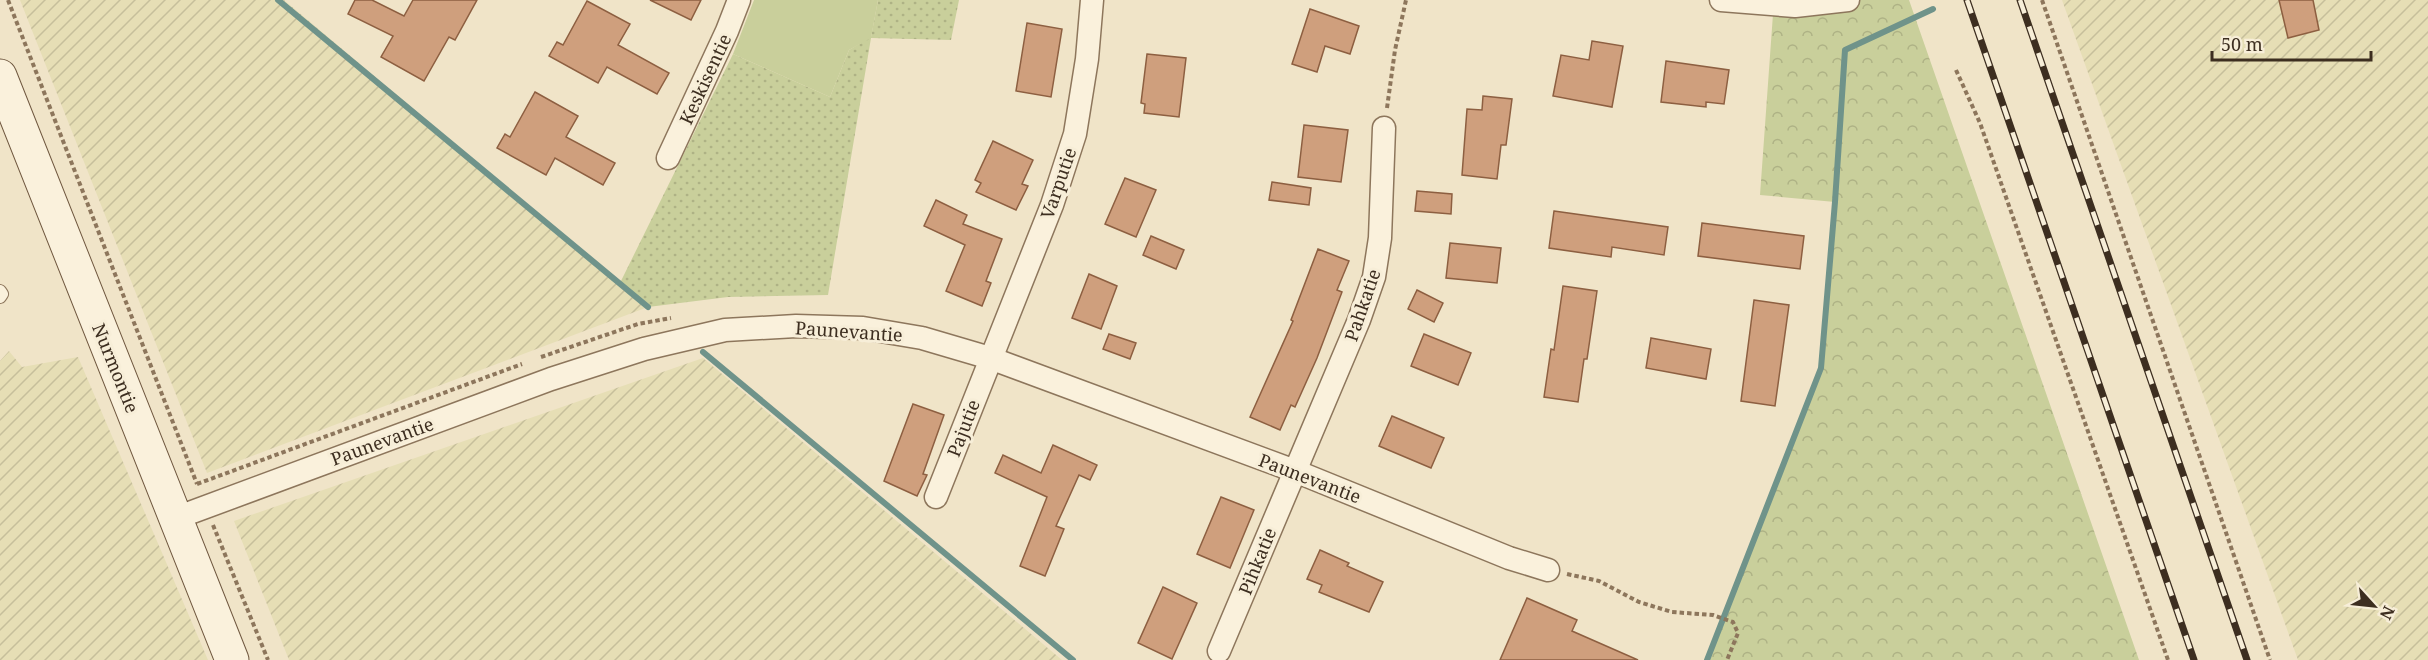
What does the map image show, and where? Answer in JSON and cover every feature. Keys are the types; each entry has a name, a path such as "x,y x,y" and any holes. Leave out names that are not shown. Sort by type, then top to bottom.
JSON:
{"main road":[{"name":"Nurmontie","path":"0,76 190,512 232,660"}],"street":[{"name":"Keskisentie","path":"668,158 727,32 739,0"},
{"name":"Varputie","path":"990,358 1052,205 1075,134 1087,59 1092,0"},
{"path":"1721,0 1795,6 1848,0"},
{"name":"Pahkatie","path":"1295,471 1374,277 1380,238 1384,128"},
{"name":"Paunevantie","path":"190,512 552,379 644,349 725,330 796,326 863,328 922,338 990,358 1295,471 1499,553 1548,570"},
{"name":"Pajutie","path":"936,497 990,358"},
{"name":"Pihkatie","path":"1219,651 1295,471"}],"lane":[{"path":"0,291 2,294 0,297"}],"path":[{"path":"8,0 190,512 268,660"},
{"path":"1384,128 1395,50 1406,0"},
{"path":"2042,0 2270,660"},
{"path":"1956,70 1980,123 2168,660"},
{"path":"1548,570 1599,581 1639,602 1672,612 1718,617 1733,622 1738,633 1727,660"}],"shaded area":[{"path":"20,0 284,0 648,307 207,473"},
{"path":"2062,0 2428,0 2428,660 2298,660"},
{"path":"9,351 22,367 78,357 208,660 0,660 0,361"},
{"path":"703,358 1062,660 289,660 234,521"}],"green space":[{"path":"754,0 878,0 871,38 849,50 830,97 733,54"},
{"path":"878,0 959,0 951,40 871,38 828,295 728,297 648,307 620,283 733,54 830,97 849,50 871,37"},
{"path":"1774,0 1909,0 2139,660 1707,660 1821,368 1835,202 1760,195"}],"building":[{"path":"355,0 372,0 404,16 413,0 477,0 455,40 449,37 424,81 381,57 393,36 348,14"},
{"path":"650,0 701,0 691,20"},
{"path":"2279,0 2313,0 2319,30 2288,38"},
{"path":"587,1 630,24 618,45 669,73 657,94 607,67 598,83 549,56 557,42 563,45"},
{"path":"1310,9 1359,26 1350,54 1325,46 1317,72 1292,64"},
{"path":"1027,23 1062,29 1051,97 1016,91"},
{"path":"1592,41 1623,46 1612,107 1553,96 1561,55 1589,60"},
{"path":"1147,54 1186,58 1179,117 1144,113 1145,104 1141,103"},
{"path":"1666,61 1729,70 1724,104 1706,102 1706,107 1661,102"},
{"path":"535,92 578,116 566,137 615,163 603,185 555,158 546,175 497,148 505,134 510,137"},
{"path":"1483,96 1512,99 1506,145 1501,145 1497,179 1462,175 1467,109 1482,110"},
{"path":"1304,125 1348,130 1341,182 1298,177"},
{"path":"993,141 1033,160 1022,184 1028,186 1016,210 976,192 981,183 975,180"},
{"path":"1125,178 1156,190 1136,237 1105,224"},
{"path":"1272,182 1311,188 1309,205 1269,200"},
{"path":"1417,191 1452,194 1451,214 1415,211"},
{"path":"936,200 967,215 963,224 1002,239 986,281 991,283 982,306 946,291 965,245 924,226"},
{"path":"1554,211 1668,227 1664,255 1612,247 1611,257 1549,248"},
{"path":"1702,223 1804,236 1800,269 1698,256"},
{"path":"1151,236 1184,250 1176,269 1143,255"},
{"path":"1450,243 1501,248 1497,283 1446,278"},
{"path":"1318,249 1349,261 1337,290 1342,292 1317,358 1295,407 1291,405 1280,430 1250,417 1293,321 1291,320"},
{"path":"1089,274 1117,286 1101,329 1072,318"},
{"path":"1563,286 1597,291 1578,402 1544,397 1551,349 1554,350"},
{"path":"1417,290 1443,303 1434,322 1408,309"},
{"path":"1754,300 1789,305 1775,406 1741,401"},
{"path":"1109,334 1136,343 1130,359 1103,349"},
{"path":"1424,334 1471,353 1458,385 1411,366"},
{"path":"1651,338 1711,349 1706,379 1646,368"},
{"path":"913,404 944,415 923,474 927,475 917,496 884,481"},
{"path":"1392,416 1444,438 1431,468 1379,446"},
{"path":"1053,445 1097,465 1090,480 1079,475 1056,526 1064,529 1045,576 1020,566 1047,497 995,473 1003,455 1041,473"},
{"path":"1221,497 1254,510 1230,568 1197,554"},
{"path":"1320,550 1349,563 1347,566 1383,582 1369,612 1319,592 1322,585 1307,579"},
{"path":"1163,587 1197,603 1172,659 1138,643"},
{"path":"1527,598 1577,620 1572,631 1638,660 1500,660"}],"waterway":[{"path":"278,0 648,307"},
{"path":"1707,660 1821,368 1845,50 1933,9"},
{"path":"703,352 1073,660"}],"railway":[{"path":"1967,0 2194,660"},
{"path":"2020,0 2247,660"}]}
